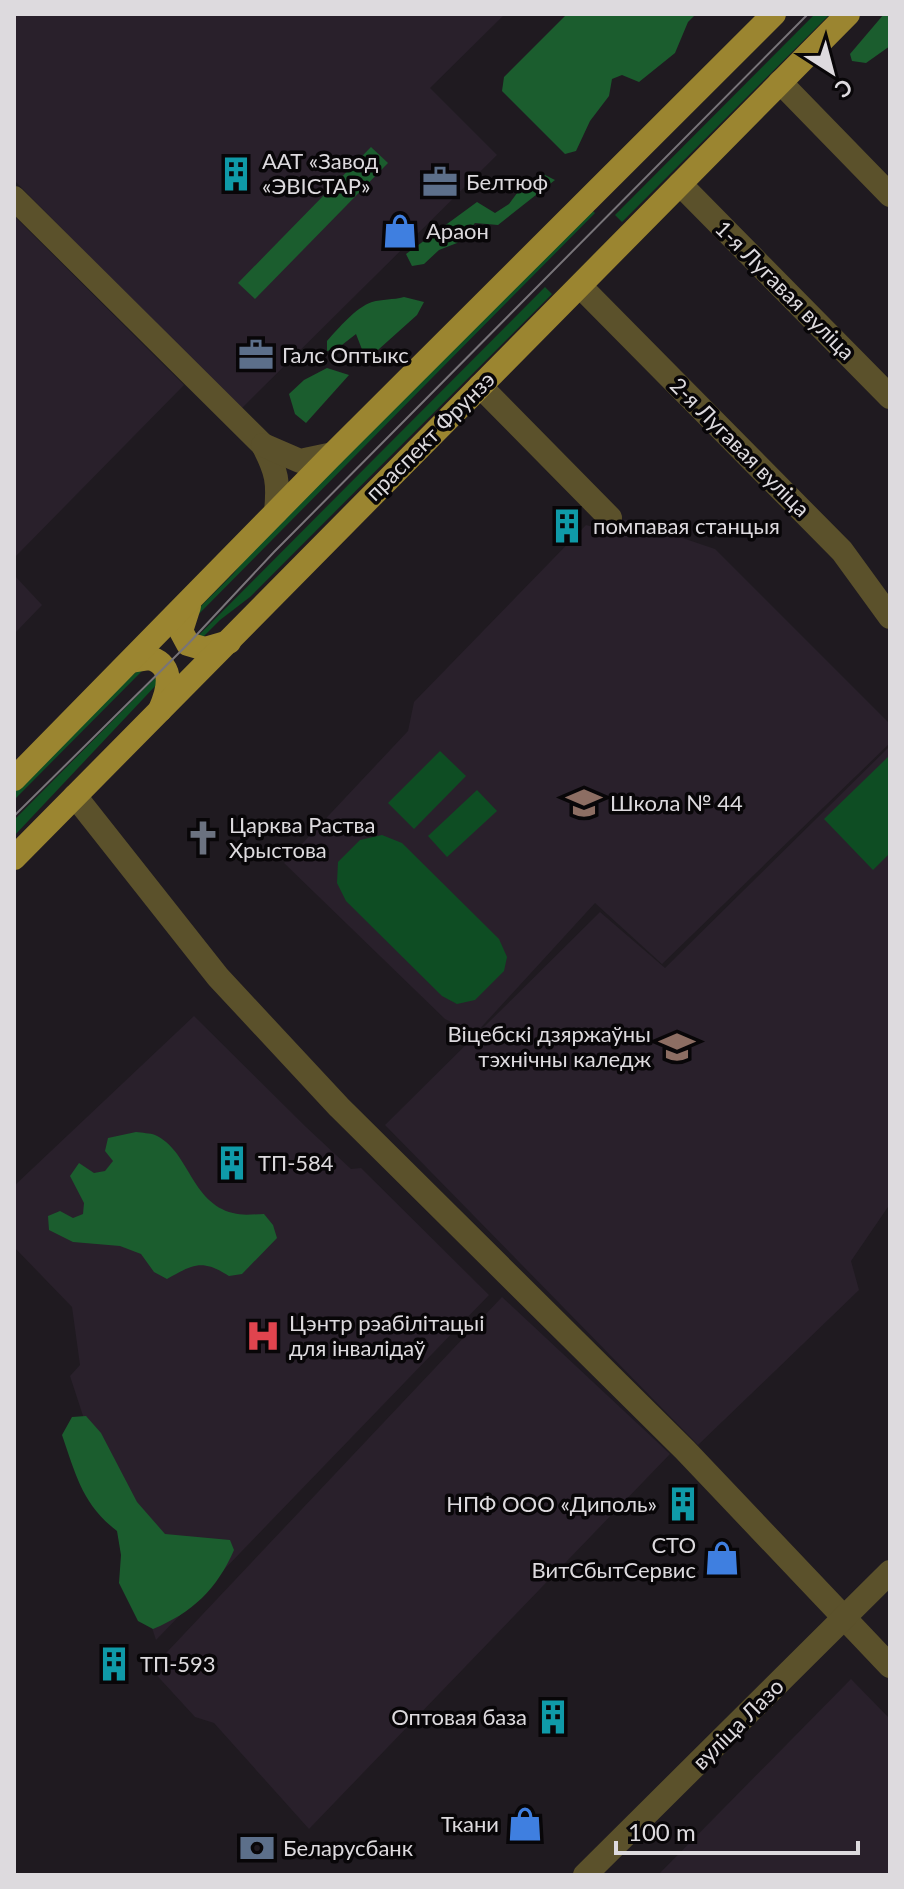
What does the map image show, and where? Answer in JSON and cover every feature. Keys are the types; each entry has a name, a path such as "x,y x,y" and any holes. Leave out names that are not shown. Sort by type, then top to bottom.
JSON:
{"main road":[{"path":"14,779 333,454 774,14"},
{"name":"праспект Фрунзэ","path":"14,858 848,14"},
{"path":"192,600 181,631 184,639 192,646 205,649 229,642"},
{"path":"131,661 150,658 164,667 169,681 159,712"}],"street":[{"path":"780,82 890,195"},
{"name":"1-я Лугавая вуліца","path":"680,184 890,397"},
{"path":"14,198 263,445 279,483 276,512"},
{"name":"2-я Лугавая вуліца","path":"580,286 842,551 890,617"},
{"path":"480,386 610,518"},
{"path":"263,445 300,461 333,454"},
{"path":"75,796 218,977 319,1085 685,1450 890,1666"},
{"name":"вуліца Лазо","path":"585,1875 890,1572"}],"shaded area":[{"name":"ААТ «Завод «ЭВІСТАР»","path":"14,14 505,14 430,88 497,155 240,410 14,180"},
{"path":"14,216 184,385 14,558"},
{"name":"Школа № 44","path":"618,520 629,520 715,549 890,724 890,743 662,964 595,903 475,1034 445,1019 284,863 408,731 414,702 586,525 608,531"},
{"path":"14,575 42,605 14,634"},
{"name":"Віцебскі дзяржаўны тэхнічны каледж","path":"890,746 890,1204 851,1261 859,1290 698,1445 385,1125 600,912 665,968"},
{"name":"Цэнтр рэабілітацыі для інвалідаў","path":"194,1016 351,1169 361,1168 489,1295 156,1640 70,1376 80,1365 72,1307 14,1247 14,1186"},
{"path":"502,1297 670,1454 309,1829 214,1723 195,1717 151,1669"},
{"path":"851,1679 890,1719 890,1875 658,1875"}],"green space":[{"path":"567,14 696,14 688,22 675,53 639,82 622,75 612,79 609,96 590,121 576,151 565,154 502,91 504,77"},
{"path":"815,14 830,14 622,222 615,215"},
{"path":"884,14 890,14 890,46 866,63 852,61 850,54"},
{"path":"371,147 388,163 255,299 238,283"},
{"path":"543,174 555,180 498,225 475,223 457,243 439,250 424,264 412,266 406,254 477,202 495,213 509,204 523,185"},
{"path":"590,208 595,213 187,626 189,618 233,574 263,537"},
{"path":"545,287 552,294 250,597 198,642 193,641"},
{"path":"404,297 424,302 417,315 369,358 363,352 356,334 338,348 327,351 327,341 359,309 372,302"},
{"path":"327,368 349,375 306,423 295,414 289,394 304,380"},
{"path":"143,666 145,668 14,800 14,791"},
{"path":"155,678 159,682 14,836 14,820"},
{"path":"440,751 466,776 414,829 388,803"},
{"path":"890,755 890,853 873,870 824,819"},
{"path":"477,790 497,811 447,857 428,836"},
{"path":"382,835 402,843 499,939 507,957 504,971 475,1000 457,1004 442,996 346,901 337,883 338,862 360,840"},
{"path":"136,1132 155,1135 166,1142 199,1188 219,1207 237,1214 264,1214 273,1225 277,1238 242,1274 229,1276 212,1267 198,1266 167,1279 154,1272 141,1254 120,1246 73,1242 49,1230 48,1216 60,1211 73,1218 83,1214 84,1203 70,1176 79,1163 94,1173 105,1171 113,1161 105,1151 108,1138"},
{"path":"86,1416 101,1433 137,1502 165,1534 230,1540 234,1550 220,1577 202,1598 180,1615 153,1629 138,1621 119,1583 121,1555 117,1531 88,1499 76,1476 62,1435 72,1417"}],"tram line":[{"path":"14,816 188,644 274,552 808,14"}],"place":[{"name":"ААТ «Завод «ЭВІСТАР»","path":"236,174"},
{"name":"Белтюф","path":"440,182"},
{"name":"Араон","path":"400,231"},
{"name":"Галс Оптыкс","path":"256,355"},
{"name":"помпавая станцыя","path":"567,526"},
{"name":"Школа № 44","path":"584,803"},
{"name":"Царква Раства Хрыстова","path":"203,838"},
{"name":"Віцебскі дзяржаўны тэхнічны каледж","path":"677,1047"},
{"name":"ТП-584","path":"232,1163"},
{"name":"Цэнтр рэабілітацыі для інвалідаў","path":"263,1336"},
{"name":"НПФ ООО «Диполь»","path":"683,1504"},
{"name":"СТО ВитСбытСервис","path":"722,1558"},
{"name":"ТП-593","path":"114,1664"},
{"name":"Оптовая база","path":"553,1717"},
{"name":"Ткани","path":"525,1824"},
{"name":"Беларусбанк","path":"257,1848"}]}
